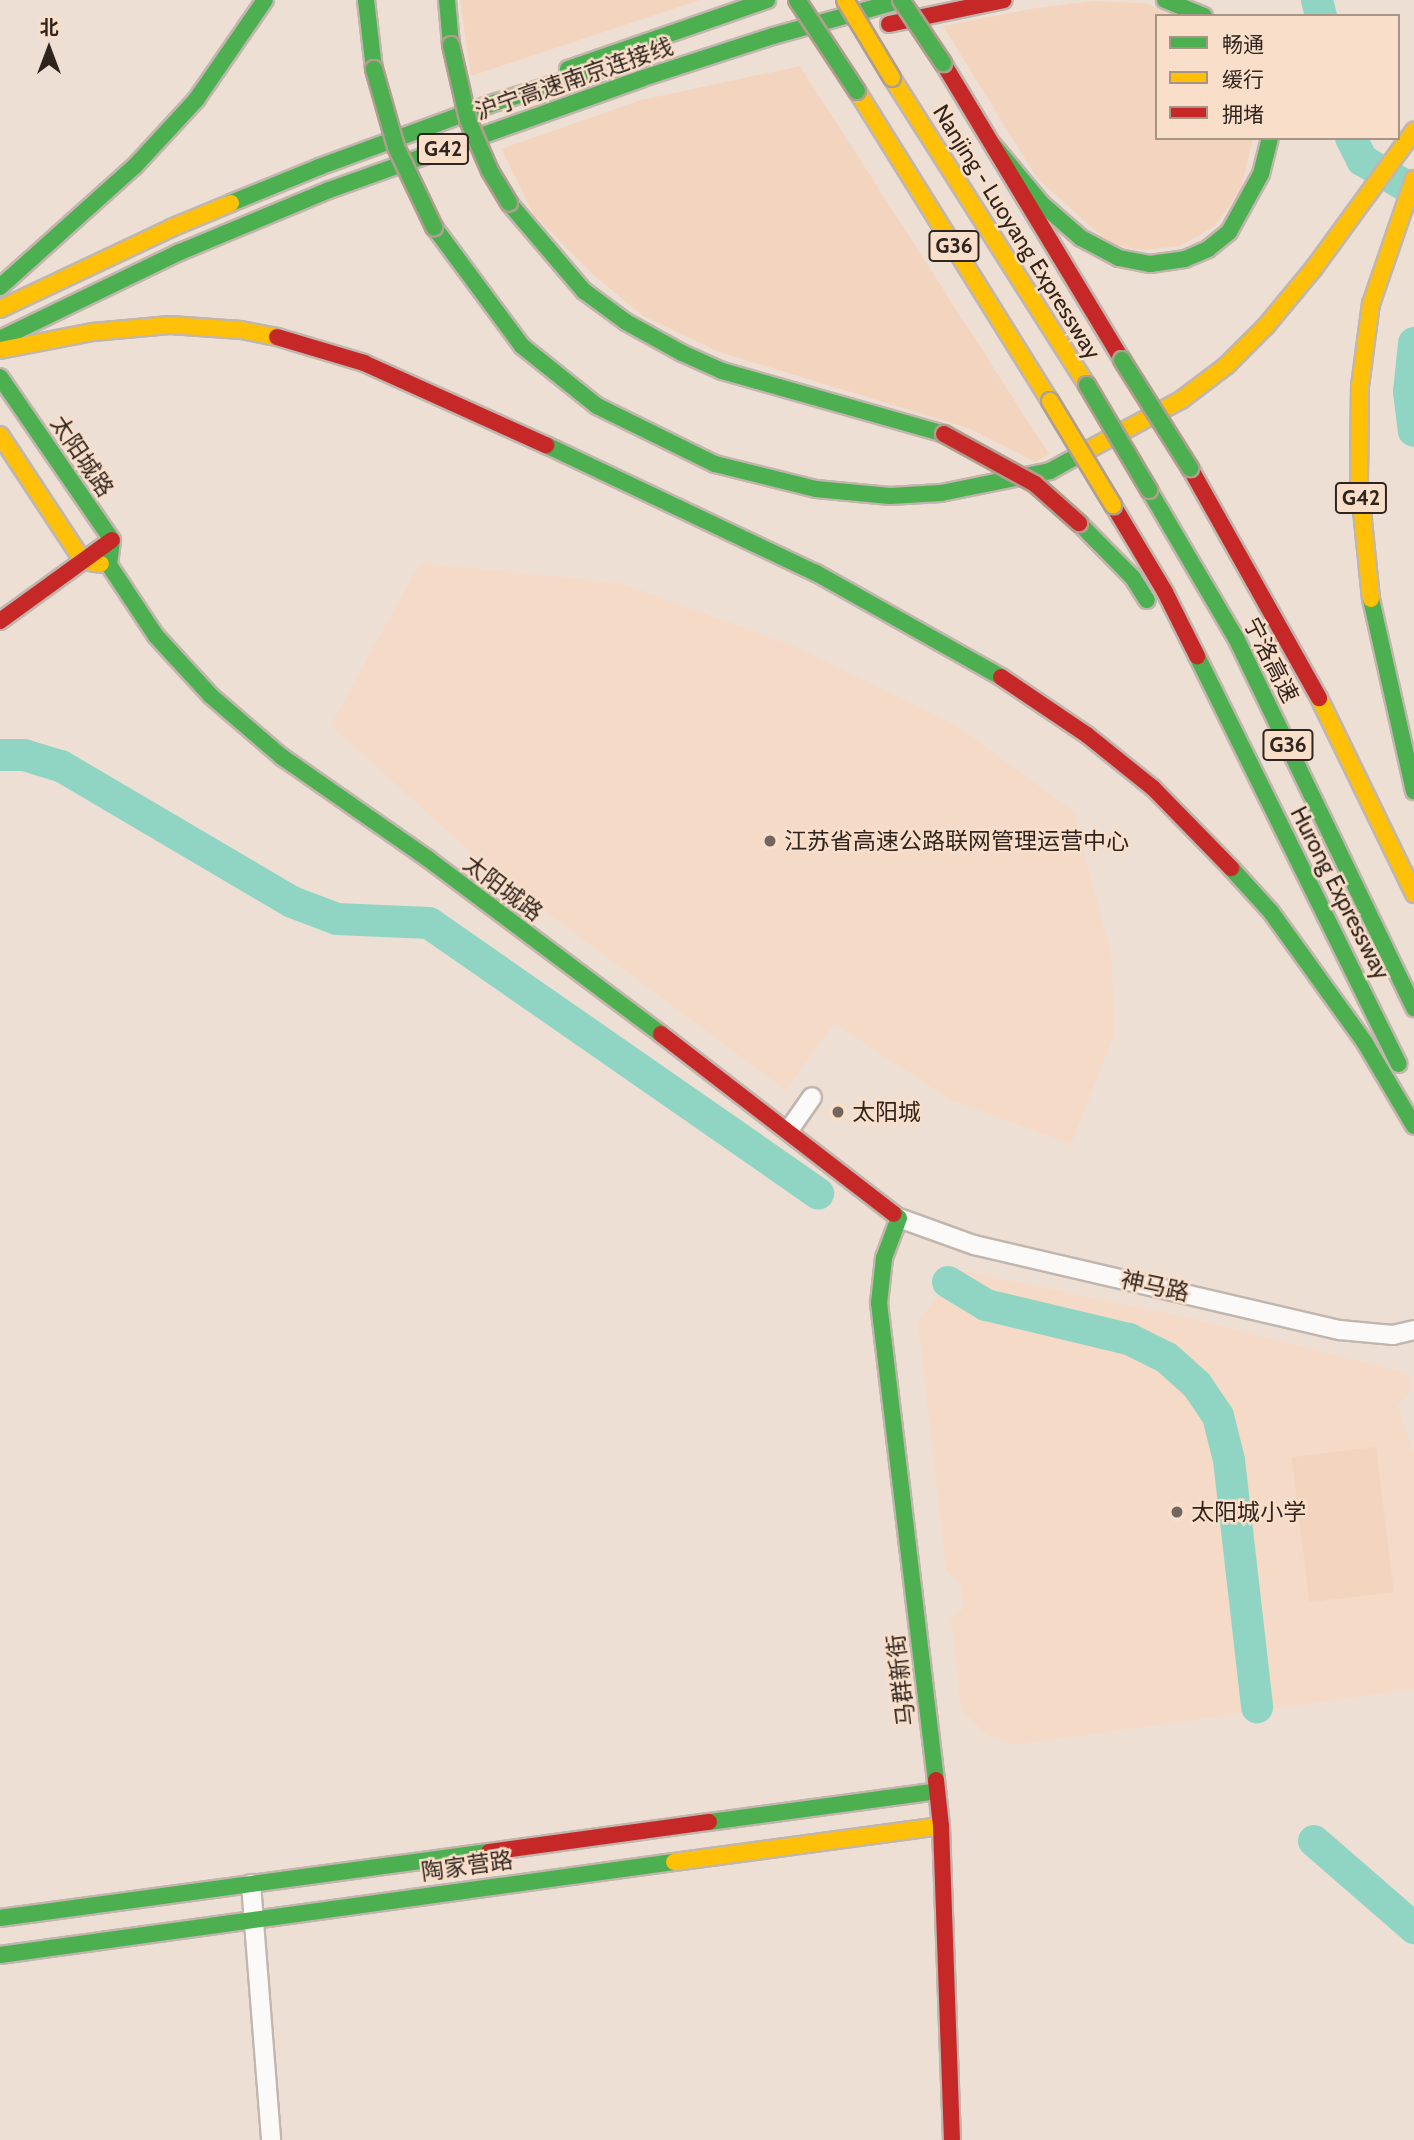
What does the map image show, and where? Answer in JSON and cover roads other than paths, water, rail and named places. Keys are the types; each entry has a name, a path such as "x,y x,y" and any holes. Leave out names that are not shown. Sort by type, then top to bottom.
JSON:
{"main road":[{"path":"0,287 135,166 196,100 265,0"},
{"path":"366,0 374,69 396,147 434,227 522,346 597,405 715,464 816,489 890,496 941,493 1050,471 1181,400 1226,366 1266,326 1314,268 1370,187 1414,131"},
{"name":"G42","path":"447,0 451,44 468,120 490,172 509,203 584,290 626,322 682,353 722,371 944,434 1035,484 1079,523 1133,578 1242,748"},
{"name":"G36","path":"797,0 857,91 1050,401 1165,592 1242,748"},
{"path":"774,10 822,0"},
{"name":"Nanjing - Luoyang Expressway","path":"845,0 1087,385 1149,490"},
{"path":"901,0 943,63 1122,360 1190,467 1318,696 1414,894"},
{"name":"沪宁高速南京连接线","path":"0,340 180,252 317,195 640,79 773,36 901,0"},
{"path":"640,79 1004,0"},
{"path":"1166,0 1198,14"},
{"name":"沪宁高速南京连接线","path":"0,309 170,228 319,167 497,102 593,58 774,10"},
{"path":"994,146 1042,204 1081,238 1119,258 1150,264 1185,259 1208,248 1229,232 1261,174 1270,140"},
{"name":"G42","path":"1414,178 1402,205 1371,304 1360,386 1359,481 1373,614 1414,791"},
{"path":"0,350 93,332 170,326 241,330 301,342 364,363 442,396 816,573 906,622 1013,684 1076,728 1170,805 1271,912 1366,1043 1414,1126"},
{"name":"太阳城路","path":"0,377 111,540"},
{"path":"0,435 83,561 109,565"},
{"name":"宁洛高速","path":"1149,490 1236,638 1414,1008"},
{"path":"0,621 111,540"},
{"path":"90,579 109,565 111,540"},
{"name":"太阳城路","path":"109,565 156,636 211,696 282,757 428,859 789,1130 899,1218"},
{"name":"Hurong Expressway","path":"1242,748 1414,1097"},
{"name":"马群新街","path":"899,1218 884,1258 879,1303 941,1826 952,2140"},
{"name":"陶家营路","path":"0,1918 937,1791"},
{"name":"陶家营路","path":"0,1955 254,1918 941,1826"}],"street":[{"path":"789,1130 812,1097"},
{"name":"神马路","path":"899,1218 974,1245 1340,1330 1392,1335 1414,1330"},
{"path":"251,1884 271,2140"}],"waterway":[{"path":"1317,0 1320,14"},
{"path":"1352,140 1362,160 1406,186"},
{"path":"1414,343 1409,392 1414,431"},
{"path":"0,755 24,755 61,766 292,902 337,919 429,923 818,1193"},
{"path":"948,1282 986,1305 1129,1339 1167,1358 1197,1385 1218,1416 1229,1460 1257,1707"},
{"path":"1314,1841 1414,1928"}],"place":[{"name":"江苏省高速公路联网管理运营中心","path":"770,841"},
{"name":"太阳城","path":"838,1112"},
{"name":"太阳城小学","path":"1177,1512"}]}
